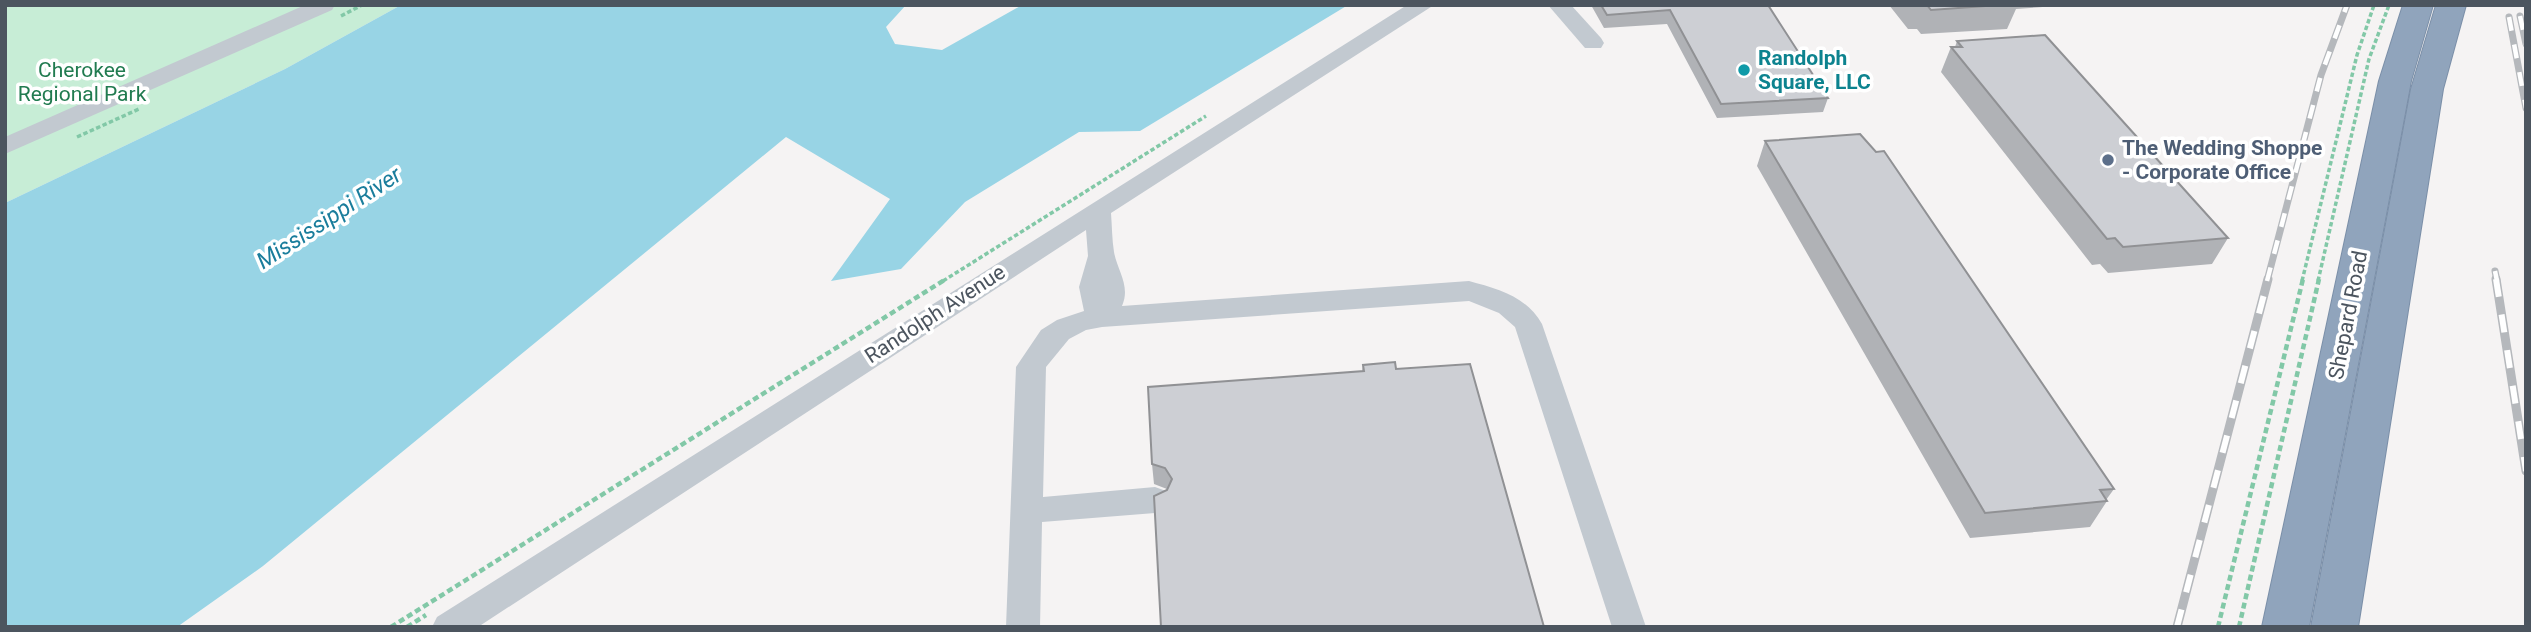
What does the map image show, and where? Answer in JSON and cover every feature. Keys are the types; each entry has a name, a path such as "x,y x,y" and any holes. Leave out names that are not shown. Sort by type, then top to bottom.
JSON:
{"highway":[{"name":"Shepard Road","path":"2285,627 2395,80 2418,5"},
{"name":"Shepard Road","path":"2334,627 2427,89 2451,5"}],"street":[{"path":"5,146 324,5"},
{"name":"Randolph Avenue","path":"449,627 1098,210 1423,5"},
{"path":"1559,5 1593,43 1575,5"},
{"path":"1098,210 1101,256 1093,272 1093,304 1102,317"},
{"path":"1023,627 1031,367 1043,346 1060,329 1079,321 1102,317 1469,291 1508,304 1521,314 1528,324 1626,626"},
{"path":"1026,511 1154,500"}],"path":[{"path":"2218,627 2357,55 2374,5"},
{"path":"2239,627 2370,59 2389,5"},
{"path":"391,627 1218,108"}],"green space":[{"name":"Cherokee Regional Park","path":"5,5 401,5 285,69 5,203"}],"water":[{"name":"Mississippi River","path":"401,5 906,5 886,27 895,44 942,50 1022,5 1348,5 1140,131 1079,132 965,202 901,269 831,281 890,199 786,137 263,566 177,627 5,627 5,203 285,69"}],"building":[{"name":"Randolph Square, LLC","path":"1601,5 1768,5 1828,98 1721,104 1670,10 1607,15"},
{"path":"1927,5 1999,5 1931,10"},
{"path":"2045,35 2228,238 2123,247 2115,238 2107,239 1951,47 1962,47 1957,41"},
{"path":"1860,134 1876,152 1884,151 2114,489 2100,490 2107,501 1985,513 1765,141"},
{"path":"1395,362 1396,369 1470,364 1544,627 1161,627 1154,496 1167,490 1172,479 1165,468 1152,464 1148,387 1364,371 1363,365"}],"railway":[{"path":"2267,281 2321,75 2347,5"},
{"path":"2520,16 2526,44"},
{"path":"2509,17 2526,108"},
{"path":"2495,271 2497,281"},
{"path":"2177,627 2268,279"},
{"path":"2496,279 2526,471"}],"place":[{"name":"Randolph Square, LLC","path":"1744,70"},
{"name":"The Wedding Shoppe - Corporate Office","path":"2108,160"}]}
